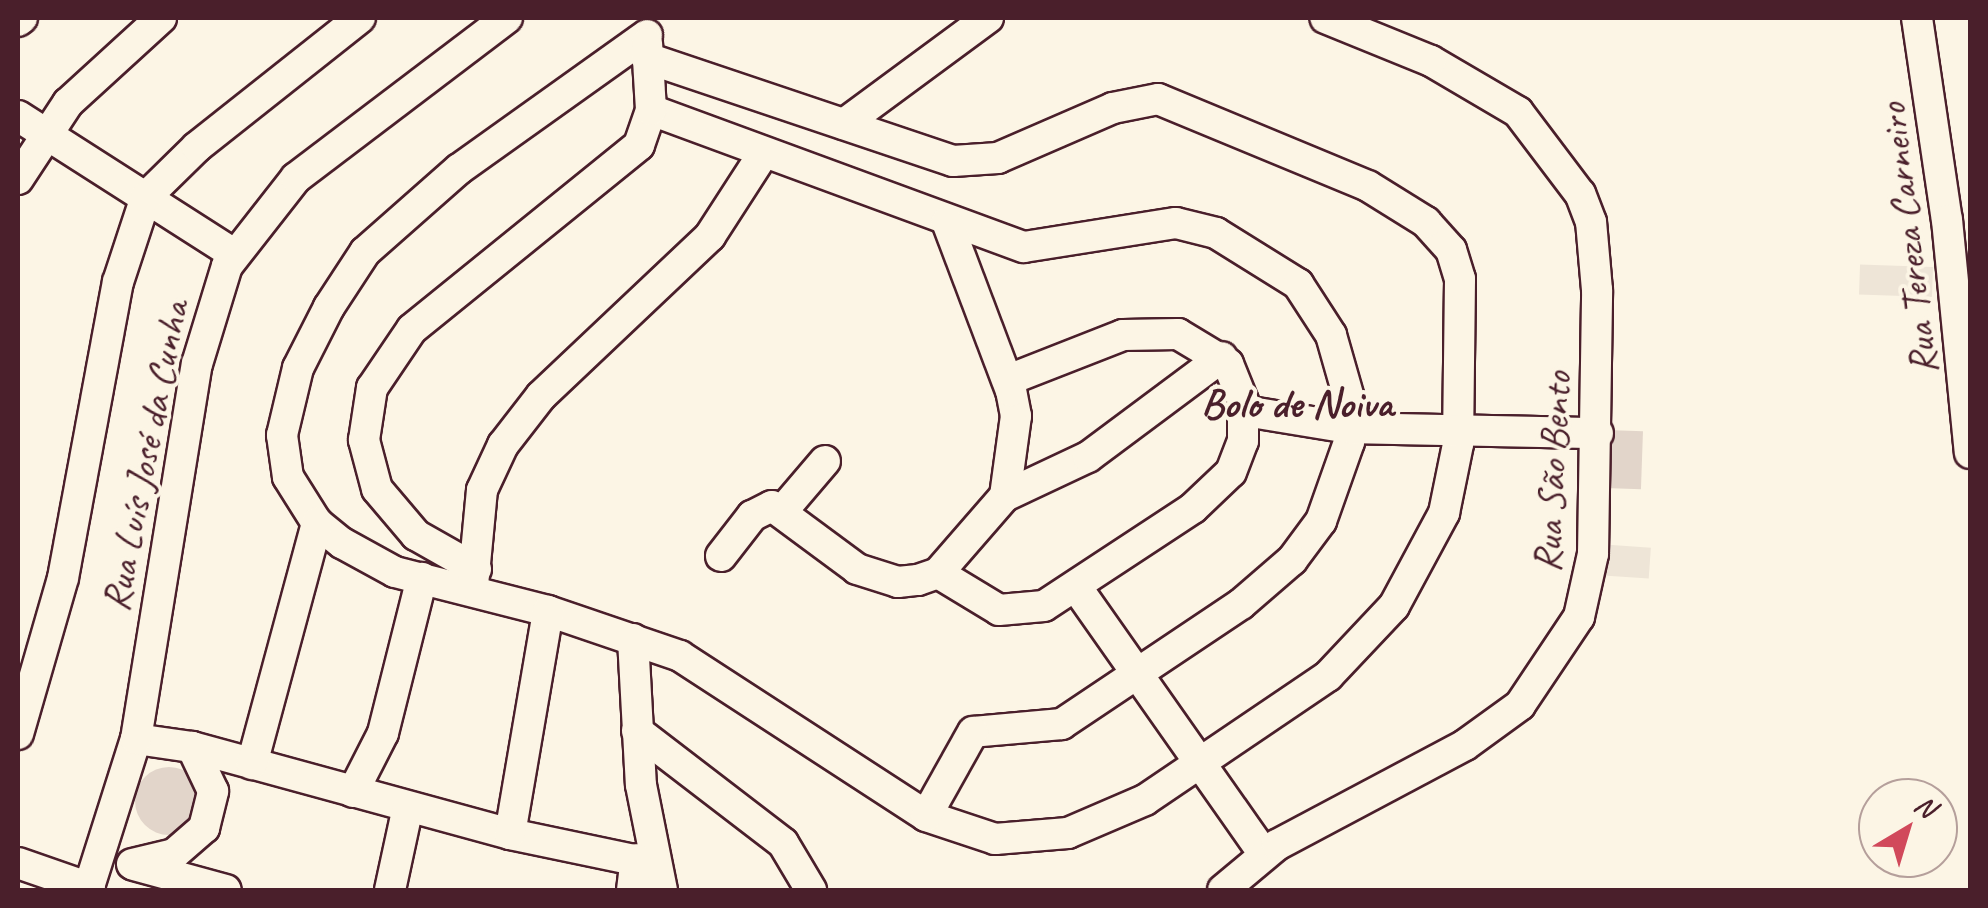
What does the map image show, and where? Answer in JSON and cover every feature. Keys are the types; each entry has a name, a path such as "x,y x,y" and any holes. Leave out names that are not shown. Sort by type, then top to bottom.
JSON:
{"street":[{"path":"18,179 30,124 161,18"},
{"path":"18,734 64,578 118,282 146,196 197,146 360,18"},
{"name":"Rua Luís José da Cunha","path":"89,889 117,859 197,364 208,315 234,254 296,178 507,18"},
{"path":"844,124 988,18"},
{"name":"Rua São Bento","path":"1224,890 1264,854 1464,745 1536,688 1578,617 1589,578 1598,432 1596,252 1591,222 1565,168 1538,131 1498,99 1431,61 1325,18"},
{"name":"Rua Tereza Carneiro","path":"1917,18 1947,220 1970,453"},
{"path":"646,37 844,124 931,156 976,162 1034,146 1113,108 1158,99 1368,186 1426,222 1450,250 1463,306 1459,427 1444,512 1394,606 1328,676 1146,800 1068,833 995,839 926,816 698,667 473,581 416,535 377,490 364,440 372,388 412,329 629,156 651,110 646,37"},
{"path":"473,581 422,578 372,562 318,523 288,477 282,436 298,368 365,252 459,169 646,37"},
{"path":"651,110 947,222 1024,246 1176,223 1216,233 1280,270 1318,308 1350,398 1349,428 1334,491 1292,560 1137,678 1062,724 972,732 926,816"},
{"path":"30,124 234,254"},
{"path":"473,581 482,490 520,420 681,269 724,218 763,154"},
{"path":"947,222 1008,380 1016,416 1005,496"},
{"path":"938,573 982,603 1013,613 1044,606 1077,588 1222,482 1239,456 1245,411 1222,357 1178,334 1146,332 1008,380"},
{"path":"721,556 762,507 784,509 837,557 874,578 898,582 938,573 1005,496 1068,470 1222,357"},
{"path":"1245,411 1349,428 1598,432"},
{"path":"784,509 825,461"},
{"path":"252,764 318,523"},
{"path":"353,792 383,733 422,578"},
{"path":"1077,588 1264,854"},
{"path":"510,834 548,611"},
{"path":"633,639 636,731 651,871"},
{"path":"636,731 783,843 811,890"},
{"path":"136,739 192,747 651,871"},
{"path":"117,859 174,854 204,828 213,791 192,747"},
{"path":"390,890 408,807"},
{"path":"117,859 226,890"},
{"path":"18,863 89,889"},
{"path":"632,890 651,871"}],"shaded area":[{"path":"1860,264 1933,267 1932,297 1859,294"},
{"path":"1607,430 1643,431 1641,489 1605,488"},
{"path":"1598,544 1651,548 1649,579 1596,575"},
{"path":"169,767 193,777 203,801 193,825 169,835 145,825 135,801 145,777"}],"district":[{"name":"Bolo de Noiva","path":"1297,404"}]}
